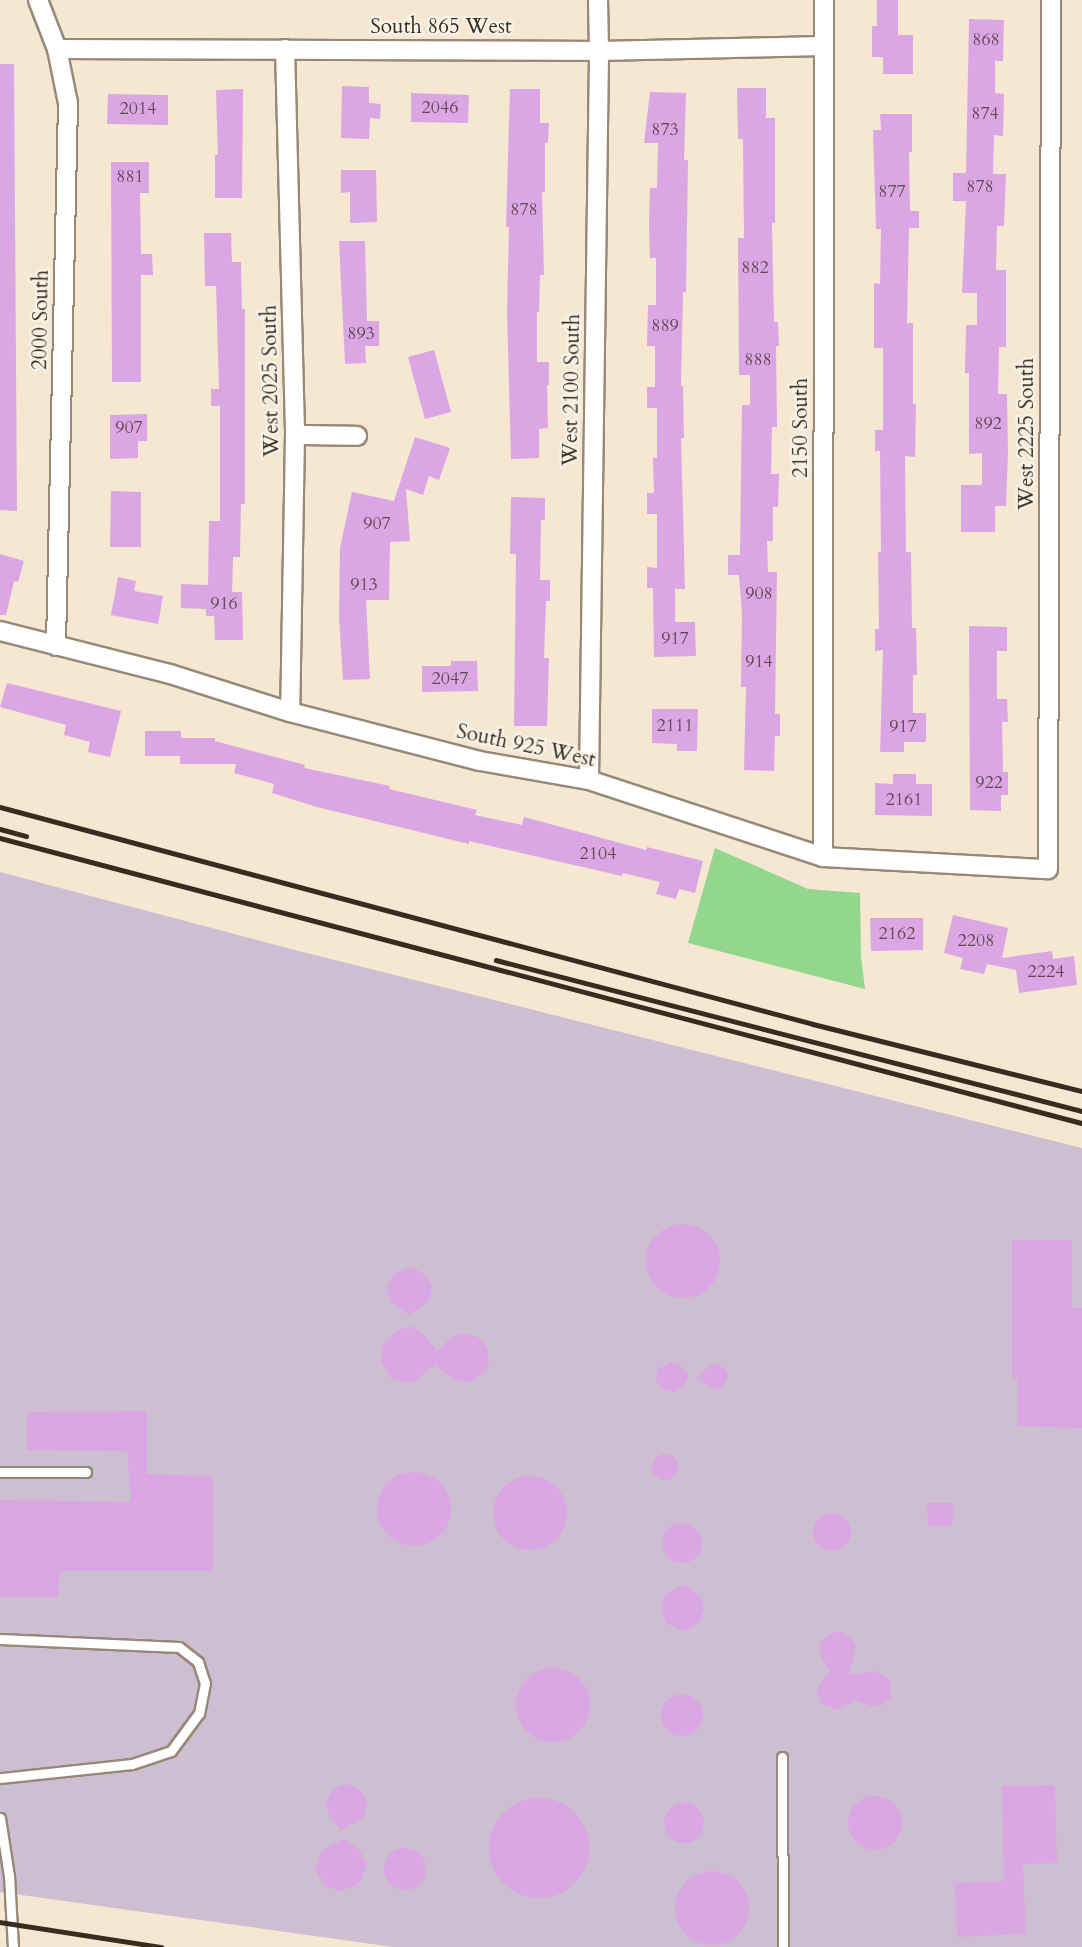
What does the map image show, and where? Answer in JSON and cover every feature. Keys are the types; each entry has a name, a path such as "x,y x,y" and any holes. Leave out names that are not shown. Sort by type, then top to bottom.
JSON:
{"street":[{"name":"2000 South","path":"38,0 57,49 68,103 56,646"},
{"name":"West 2100 South","path":"590,780 598,0"},
{"name":"2150 South","path":"823,856 824,0"},
{"name":"West 2225 South","path":"1048,869 1052,0"},
{"name":"South 865 West","path":"57,49 599,51 824,46"},
{"name":"West 2025 South","path":"285,49 296,435 290,712"},
{"path":"296,435 357,436"},
{"name":"South 925 West","path":"0,631 170,674 290,712 480,761 590,780 823,856 1048,869"}],"lane":[{"path":"0,1472 87,1472"},
{"path":"0,1639 179,1647 198,1662 206,1683 199,1713 171,1750 132,1764 0,1778"},
{"path":"782,1757 783,1947"},
{"path":"0,1818 9,1876 13,1947"}],"shaded area":[{"path":"0,872 287,948 1082,1148 1082,1947 393,1947 0,1892"}],"green space":[{"path":"715,848 808,889 860,893 861,956 865,989 688,943"}],"building":[{"path":"877,0 898,0 898,35 913,35 913,74 883,74 883,57 872,57 872,26 877,26"},
{"path":"969,19 1004,20 1003,61 995,61 995,93 1004,94 1003,136 994,135 993,174 1006,174 1004,226 997,226 996,270 1006,270 1006,347 999,347 998,394 1007,394 1008,453 1006,506 995,506 995,532 961,532 961,485 982,485 982,453 969,454 969,373 965,373 966,325 977,325 977,293 962,293 966,201 953,201 953,173 966,173"},
{"path":"0,64 14,64 17,511 0,510"},
{"path":"342,86 369,87 369,103 381,104 380,119 370,118 369,139 341,138"},
{"path":"737,88 766,88 766,118 775,118 775,223 772,223 774,322 778,322 779,346 776,346 777,427 772,427 771,474 779,474 778,507 773,507 773,541 767,541 768,572 777,572 775,714 780,714 780,736 775,736 774,771 744,770 746,687 741,687 742,614 739,575 728,575 728,555 740,555 742,405 750,405 750,375 739,375 738,238 744,238 743,139 738,139"},
{"path":"243,89 242,198 215,198 215,155 218,155 216,90"},
{"path":"510,89 540,89 540,123 549,123 548,143 545,143 545,192 542,192 544,275 540,275 539,312 537,312 537,362 549,362 548,428 539,429 539,458 511,459 507,311 509,227 506,227"},
{"path":"650,92 686,93 684,160 688,160 686,292 683,292 681,386 683,386 684,438 681,438 685,589 675,589 675,622 695,622 696,656 654,657 653,588 647,588 647,567 657,568 657,514 647,514 647,493 654,493 653,458 657,458 657,408 647,408 647,387 655,387 655,346 647,346 648,305 656,305 656,258 650,258 649,225 650,188 657,188 658,143 644,143"},
{"path":"411,93 469,95 468,123 411,122"},
{"path":"108,94 168,95 168,125 107,124"},
{"path":"880,114 912,114 912,152 909,152 910,211 919,211 919,228 909,228 907,323 913,323 913,404 916,404 915,457 905,456 906,552 911,552 912,628 916,628 917,675 913,675 913,713 926,713 926,742 904,742 904,752 880,752 883,650 875,651 875,629 879,629 878,552 881,552 880,451 875,451 875,430 883,430 883,348 874,348 874,283 880,284 881,229 876,229 873,130 881,130"},
{"path":"111,162 149,162 149,193 140,193 141,254 152,254 153,275 141,275 141,382 112,382"},
{"path":"341,170 376,170 377,222 350,223 350,192 341,193"},
{"path":"204,233 231,233 232,262 241,262 242,309 245,309 245,504 241,504 240,557 233,557 232,592 242,592 243,640 215,640 214,616 206,616 206,609 181,608 181,584 208,585 209,521 220,521 220,406 211,406 211,389 219,389 216,286 205,286"},
{"path":"339,241 365,241 367,321 379,321 379,346 365,346 366,363 345,364"},
{"path":"434,350 451,412 425,419 408,357"},
{"path":"147,414 147,441 138,441 138,458 110,459 110,415"},
{"path":"415,437 450,448 439,480 429,476 423,495 406,489 410,541 390,542 389,600 366,600 370,679 343,680 339,617 340,548 352,492 394,501"},
{"path":"111,491 141,492 141,547 110,547"},
{"path":"511,497 545,498 545,520 541,520 540,580 550,580 550,601 546,601 544,658 549,658 547,726 514,726 516,554 510,554"},
{"path":"0,554 24,561 18,582 14,581 6,615 0,615"},
{"path":"118,577 136,581 134,591 163,596 158,624 111,615"},
{"path":"969,626 1007,627 1007,651 997,651 997,699 1007,699 1008,722 1002,722 1003,772 1008,772 1008,795 1001,795 1001,811 970,810"},
{"path":"451,661 477,661 478,691 422,692 422,666 451,666"},
{"path":"7,683 121,711 110,757 88,752 90,742 64,735 66,725 0,707"},
{"path":"652,709 698,709 697,751 677,751 677,744 652,743"},
{"path":"145,731 181,731 181,738 215,738 215,741 305,765 304,768 390,786 389,789 477,810 475,815 522,825 524,817 646,850 647,847 703,861 695,893 679,889 676,899 656,894 660,882 623,873 622,876 469,841 469,844 317,807 272,793 274,784 234,773 236,764 180,764 180,756 145,756"},
{"path":"893,774 916,774 916,784 932,784 932,816 875,815 875,783 893,784"},
{"path":"953,915 1008,928 1002,958 1052,951 1053,959 1074,956 1077,985 1019,993 1016,970 987,964 984,974 960,969 963,958 944,953"},
{"path":"870,918 923,918 923,950 871,951"},
{"path":"683,1224 704,1230 714,1240 720,1261 714,1282 704,1292 683,1298 662,1292 652,1282 646,1261 652,1240 662,1230"},
{"path":"1012,1240 1072,1240 1072,1308 1082,1308 1082,1428 1018,1426 1018,1378 1012,1378"},
{"path":"406,1268 413,1268 426,1275 432,1288 428,1302 409,1315 390,1302 387,1288 393,1275"},
{"path":"410,1326 425,1336 437,1351 452,1337 460,1334 477,1336 487,1348 489,1363 486,1370 475,1380 467,1382 452,1379 435,1364 416,1381 407,1383 390,1377 381,1362 382,1346 393,1333"},
{"path":"670,1362 679,1364 689,1375 682,1387 674,1392 661,1388 656,1380 657,1370"},
{"path":"717,1364 724,1368 728,1376 723,1387 716,1389 708,1387 697,1377 709,1366"},
{"path":"147,1411 147,1474 213,1476 213,1571 60,1571 58,1597 0,1597 0,1500 131,1502 127,1451 27,1450 27,1412"},
{"path":"665,1454 674,1458 678,1467 674,1476 665,1480 656,1476 652,1467 656,1458"},
{"path":"414,1472 435,1478 445,1488 451,1509 445,1530 435,1540 414,1546 393,1540 383,1530 377,1509 383,1488 393,1478"},
{"path":"530,1476 551,1482 561,1492 567,1513 561,1534 551,1544 530,1550 509,1544 499,1534 493,1513 499,1492 509,1482"},
{"path":"927,1503 954,1503 952,1526 928,1526"},
{"path":"832,1513 845,1519 851,1532 845,1545 832,1551 819,1545 813,1532 819,1519"},
{"path":"682,1523 690,1524 696,1529 701,1535 701,1551 696,1557 690,1562 682,1563 674,1562 668,1557 663,1551 662,1543 663,1535 668,1529 674,1524"},
{"path":"683,1584 700,1596 704,1609 699,1623 686,1630 679,1630 666,1623 661,1609 664,1596"},
{"path":"839,1631 850,1636 856,1646 849,1675 875,1671 890,1680 891,1697 882,1705 871,1706 856,1700 838,1710 822,1704 817,1692 818,1686 830,1672 821,1656 820,1644 827,1635"},
{"path":"553,1668 574,1674 584,1684 590,1705 584,1726 574,1736 553,1742 532,1736 522,1726 516,1705 522,1684 532,1674"},
{"path":"682,1694 690,1695 697,1700 702,1707 702,1723 697,1730 690,1735 682,1736 674,1735 667,1730 662,1723 661,1715 662,1707 667,1700 674,1695"},
{"path":"345,1784 358,1788 366,1798 367,1805 363,1818 341,1830 329,1815 326,1802 332,1790"},
{"path":"1055,1785 1057,1863 1023,1864 1026,1934 957,1937 955,1883 1004,1881 1002,1786"},
{"path":"875,1796 885,1798 894,1804 900,1813 902,1823 900,1833 894,1842 885,1848 875,1850 865,1848 856,1842 850,1833 848,1823 850,1813 856,1804 865,1798"},
{"path":"539,1798 558,1802 574,1813 585,1829 589,1848 585,1867 574,1883 558,1894 539,1898 520,1894 504,1883 493,1867 489,1848 493,1829 504,1813 520,1802"},
{"path":"684,1803 698,1809 704,1823 698,1837 684,1843 670,1837 664,1823 670,1809"},
{"path":"345,1839 359,1850 367,1864 361,1880 355,1886 340,1891 325,1886 317,1872 316,1865 322,1850"},
{"path":"405,1848 413,1849 420,1854 425,1861 425,1877 420,1884 413,1889 405,1890 397,1889 390,1884 385,1877 384,1869 385,1861 390,1854 397,1849"},
{"path":"712,1871 733,1877 743,1887 749,1908 743,1929 733,1939 712,1945 691,1939 681,1929 675,1908 681,1887 691,1877"}],"railway":[{"path":"0,807 813,1024 1082,1091"},
{"path":"0,829 26,836"},
{"path":"0,838 1082,1123"},
{"path":"496,960 1082,1111"},
{"path":"0,1922 161,1947"}]}
